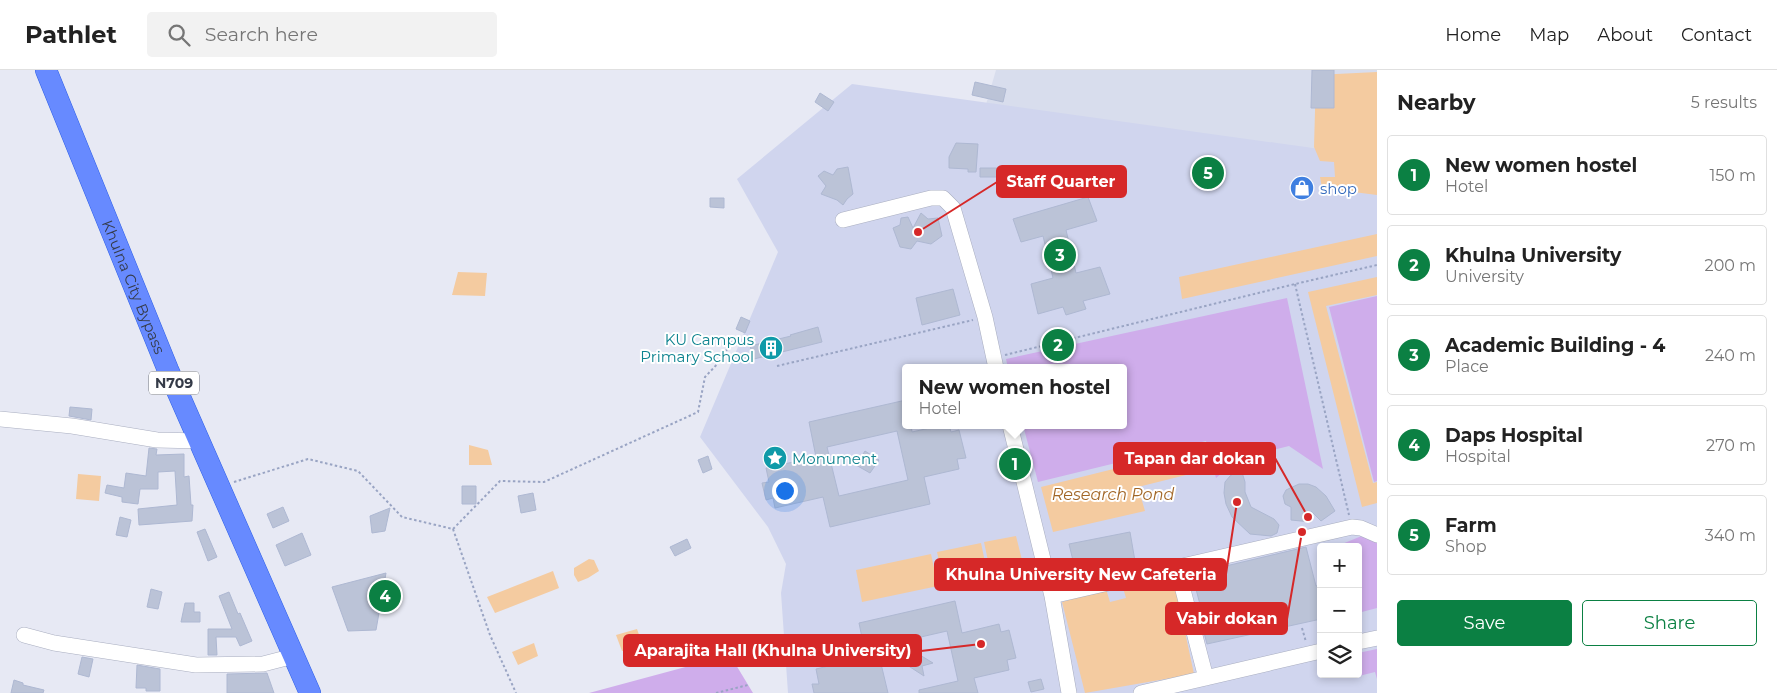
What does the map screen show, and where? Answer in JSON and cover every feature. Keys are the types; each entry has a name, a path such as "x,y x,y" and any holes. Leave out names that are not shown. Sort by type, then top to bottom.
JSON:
{"highway":[{"name":"Khulna City Bypass","path":"46,70 168,370 310,693"}],"street":[{"path":"843,220 931,198 943,198 953,208 985,317 994,363"},
{"path":"0,419 72,426 157,440 200,441"},
{"path":"1011,429 1052,596 1069,693"},
{"path":"1052,596 1352,526 1377,534"},
{"path":"1177,567 1206,678"},
{"path":"24,635 54,643 196,665 263,664 294,656"},
{"path":"1362,641 1377,638"},
{"path":"1141,693 1317,652"}],"path":[{"path":"994,363 1295,284 1377,265"},
{"path":"1295,284 1352,526"},
{"path":"777,366 985,317"},
{"path":"453,529 500,481 544,482 698,412 705,377 722,359 731,341"},
{"path":"220,486 308,459 358,470 402,517 453,529"},
{"path":"453,529 490,635 516,693"},
{"path":"716,693 748,685"}],"shaded area":[{"path":"996,70 1377,70 1377,179 962,187"},
{"path":"852,84 1377,157 1377,693 788,693 781,593 786,564 768,527 700,437 778,252 737,179"},
{"path":"1377,296 1377,481 1374,482 1329,307"},
{"path":"1287,298 1323,469 1289,446 1238,459 1216,478 1206,441 1038,482 1024,429 1127,429 1127,364 1007,364 1006,359"},
{"path":"1364,535 1377,542 1377,608 1362,612 1362,543 1344,543"},
{"path":"1377,649 1377,679 1375,672 1362,675 1362,652"},
{"path":"730,655 753,693 589,693"}],"water":[{"path":"1377,72 1377,195 1322,188 1320,177 1335,177 1334,162 1320,161 1314,147 1316,75"},
{"path":"1377,234 1377,256 1182,299 1179,277"},
{"path":"458,272 487,273 485,296 452,295"},
{"path":"1377,277 1377,295 1326,306 1373,483 1377,482 1377,503 1362,507 1308,292"},
{"path":"469,445 488,450 492,465 469,465"},
{"name":"Research Pond","path":"1206,446 1210,469 1138,487 1145,511 1053,532 1041,487"},
{"path":"78,474 101,476 99,501 76,499"},
{"path":"1016,536 1024,568 991,575 984,542"},
{"path":"981,543 988,576 944,585 937,552"},
{"path":"931,554 938,586 862,602 856,570"},
{"path":"589,559 594,560 599,571 578,582 574,575 574,568"},
{"path":"553,571 559,588 495,613 487,597"},
{"path":"1173,576 1194,674 1085,693 1062,602 1106,589 1110,602 1126,598 1123,588"},
{"path":"637,629 643,646 622,651 616,635"},
{"path":"534,643 538,656 518,665 512,652"}],"building":[{"path":"1312,70 1334,70 1334,108 1311,108"},
{"path":"975,82 1006,89 1003,102 972,95"},
{"path":"820,93 834,102 828,111 815,102"},
{"path":"956,143 978,144 976,172 968,172 968,169 949,168 949,157"},
{"path":"848,167 853,194 843,205 837,200 821,194 826,186 818,176 824,171 833,175 837,169"},
{"path":"980,168 997,168 997,177 980,177"},
{"path":"1088,197 1097,221 1066,230 1076,273 1100,267 1110,294 1083,301 1086,309 1066,315 1063,307 1038,314 1031,284 1053,278 1043,236 1021,242 1013,219"},
{"path":"710,198 724,198 724,208 710,207"},
{"path":"921,213 928,219 938,218 942,236 931,244 917,241 911,249 900,247 893,228 900,225 901,218 908,217 913,228"},
{"path":"953,289 960,315 922,325 916,298"},
{"path":"741,317 750,321 745,333 736,329"},
{"path":"818,327 822,342 754,359 750,346"},
{"path":"902,401 902,429 912,429 912,432 925,429 950,429 951,432 959,430 966,458 957,459 959,469 924,477 930,504 830,527 823,497 775,508 773,498 766,500 762,483 769,482 766,468 816,457 809,422","holes":["897,431 908,480 839,496 827,447"]},
{"path":"70,407 92,409 91,420 69,416"},
{"path":"149,448 157,449 156,455 184,454 184,477 189,476 191,505 193,505 192,521 139,525 138,509 177,505 175,471 158,472 158,489 140,489 138,504 122,502 122,497 105,493 107,485 124,488 126,473 146,476"},
{"path":"865,451 879,460 870,473 856,465"},
{"path":"708,456 712,469 703,473 698,460"},
{"path":"1241,469 1245,482 1245,492 1251,507 1274,519 1279,525 1277,533 1271,536 1250,534 1232,517 1226,504 1225,482 1230,476"},
{"path":"1299,484 1308,484 1316,487 1326,496 1335,511 1321,521 1311,511 1311,522 1291,520 1291,507 1285,504 1283,496 1286,490"},
{"path":"462,486 476,486 476,504 462,504"},
{"path":"533,493 536,510 521,513 518,496"},
{"path":"283,507 289,521 273,528 267,514"},
{"path":"390,508 385,531 372,533 370,516"},
{"path":"120,517 131,520 127,537 116,535"},
{"path":"205,529 217,557 208,561 197,532"},
{"path":"1130,532 1135,561 1076,573 1069,544"},
{"path":"302,533 311,555 285,566 276,545"},
{"path":"687,539 691,548 675,556 670,547"},
{"path":"1306,547 1317,586 1317,620 1207,644 1199,613 1202,612 1192,574"},
{"path":"386,573 376,630 348,631 332,587"},
{"path":"151,589 162,592 158,609 147,607"},
{"path":"229,592 252,641 240,646 236,637 216,637 217,655 208,655 208,629 232,629 219,596"},
{"path":"955,601 962,633 999,624 1001,632 1009,630 1016,658 1007,660 1009,670 974,678 978,693 919,693 919,690 958,681 947,631 877,647 888,693 814,693 812,684 819,684 816,669 866,657 859,623"},
{"path":"185,603 194,603 194,612 200,612 200,622 181,622"},
{"path":"915,652 933,663 922,666 924,676 907,665"},
{"path":"82,657 93,659 89,677 78,674"},
{"path":"137,665 160,669 160,691 146,691 146,688 136,688"},
{"path":"267,673 274,693 227,693 227,674"},
{"path":"1041,679 1044,689 1031,692 1028,682"},
{"path":"14,680 23,683 23,685 44,690 43,693 11,693"}],"place":[{"name":"Farm","path":"1208,173"},
{"name":"shop","path":"1302,188"},
{"name":"Staff Quarter","path":"918,232"},
{"name":"Academic Building - 4","path":"1060,255"},
{"name":"Khulna University","path":"1058,345"},
{"name":"KU Campus Primary School","path":"771,348"},
{"name":"Monument","path":"775,458"},
{"name":"New women hostel","path":"1015,464"},
{"name":"Khulna University New Cafeteria","path":"1237,502"},
{"name":"Tapan dar dokan","path":"1308,517"},
{"name":"Vabir dokan","path":"1302,532"},
{"name":"Daps Hospital","path":"385,596"},
{"name":"Aparajita Hall (Khulna University)","path":"981,644"}]}
